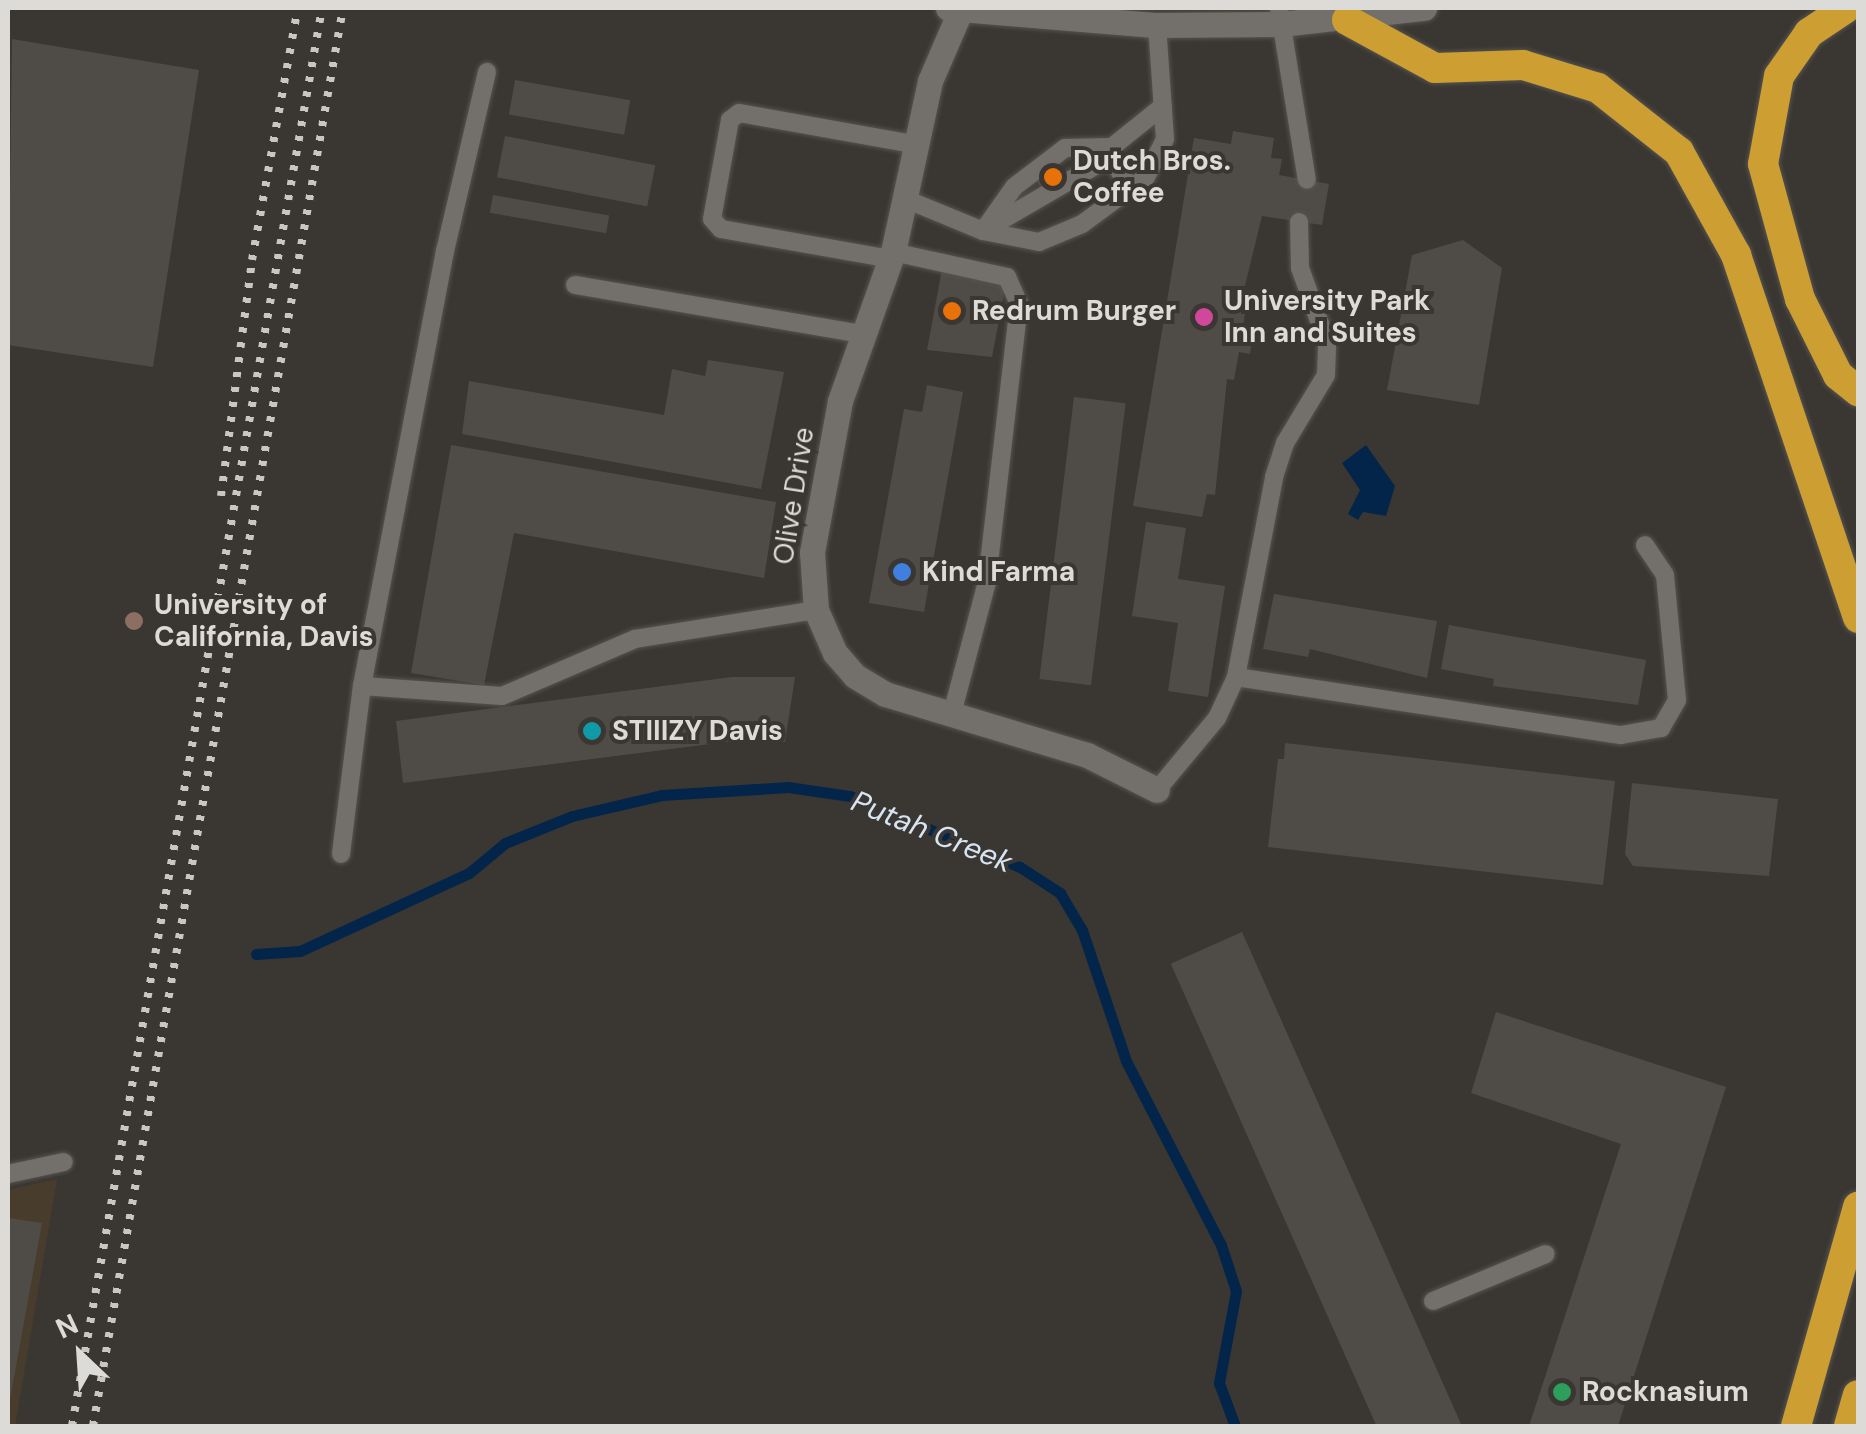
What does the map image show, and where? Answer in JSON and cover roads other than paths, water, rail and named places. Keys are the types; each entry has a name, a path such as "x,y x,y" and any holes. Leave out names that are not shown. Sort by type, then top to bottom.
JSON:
{"highway":[{"path":"1846,8 1809,33 1779,76 1763,164 1800,300 1838,375 1858,392"},
{"path":"1357,14 1435,68 1524,65 1598,88 1678,152 1736,255 1858,618"},
{"path":"1796,1426 1858,1207"},
{"path":"1848,1426 1858,1395"}],"street":[{"path":"954,8 1157,26 1275,13 1357,14 1424,8"},
{"name":"Olive Drive","path":"954,8 913,144 892,256 836,420 812,552 816,610 835,653 855,676 884,694 1087,756 1156,790"}],"lane":[{"path":"1275,13 1307,180"},
{"path":"903,198 983,231 1039,242 1062,236 1146,176 1164,138 1157,26"},
{"path":"342,854 362,686 445,252 487,72"},
{"path":"983,231 1014,187 1065,148 1112,147 1162,106"},
{"path":"913,144 740,113 730,120 712,220 721,228 996,273 1014,286 1019,304 987,582 952,714"},
{"path":"983,231 1098,164 1114,162 1125,180 1120,194"},
{"path":"1156,790 1216,718 1236,677 1284,443 1326,375 1328,343 1300,268 1299,222"},
{"path":"574,285 867,335"},
{"path":"1236,677 1621,735 1662,728 1677,700 1665,574 1645,545"},
{"path":"362,686 502,696 635,639 816,610"},
{"path":"8,1174 64,1162"},
{"path":"1433,1302 1546,1254"}],"water":[{"path":"1366,445 1395,486 1386,516 1363,512 1358,520 1348,514 1360,490 1342,463"}],"waterway":[{"name":"Putah Creek","path":"256,954 300,951 469,873 505,843 572,816 662,795 788,787 850,796 1020,867 1060,893 1082,930 1126,1061 1221,1245 1236,1291 1219,1383 1235,1426"}],"railway":[{"path":"221,496 252,260 298,8"},
{"path":"72,1426 322,8"},
{"path":"93,1426 343,8"}],"place":[{"name":"Dutch Bros. Coffee","path":"1053,177"},
{"name":"Redrum Burger","path":"952,311"},
{"name":"University Park Inn and Suites","path":"1204,317"},
{"name":"Kind Farma","path":"902,572"},
{"name":"University of California, Davis","path":"134,621"},
{"name":"STIIIZY Davis","path":"592,731"},
{"name":"Rocknasium","path":"1562,1392"}]}
